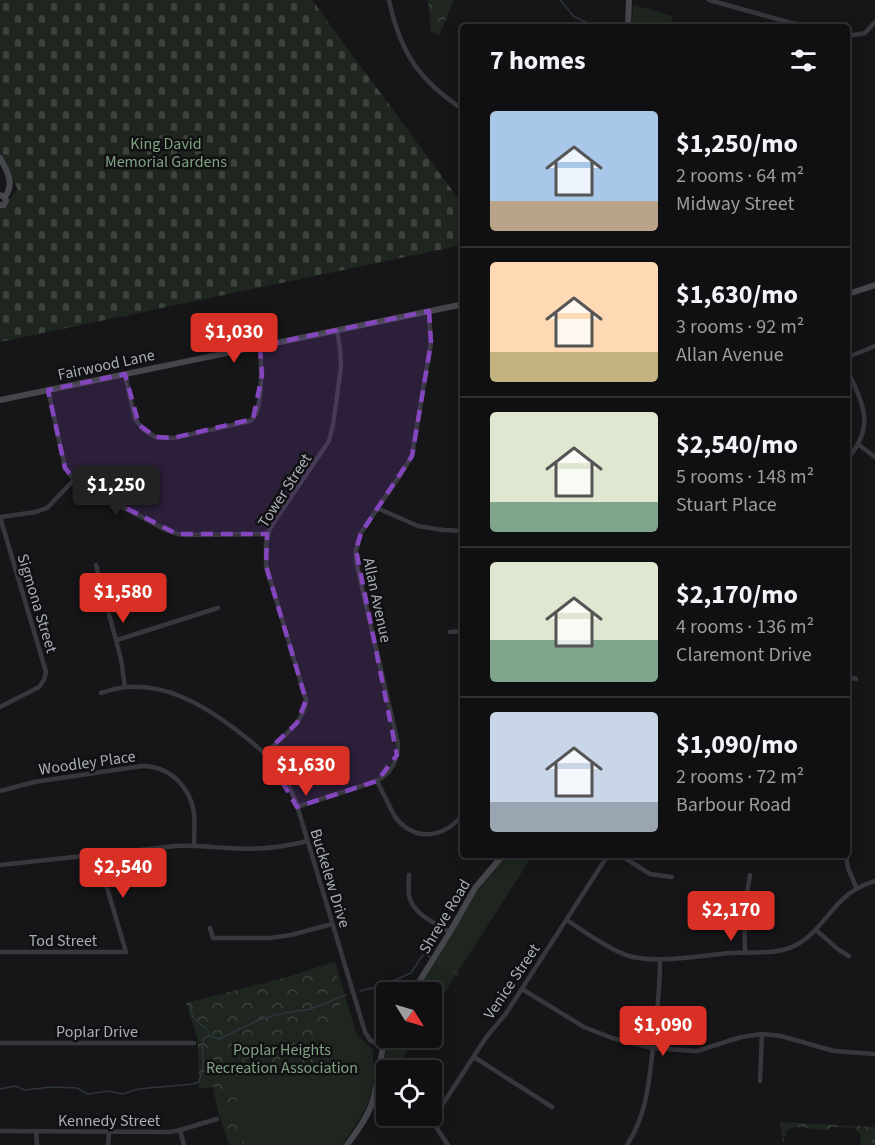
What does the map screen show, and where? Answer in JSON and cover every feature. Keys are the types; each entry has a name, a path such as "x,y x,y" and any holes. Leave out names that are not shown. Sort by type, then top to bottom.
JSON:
{"street":[{"path":"389,0 399,36 412,62 429,83 460,107"},
{"path":"628,24 629,0"},
{"path":"710,0 795,24"},
{"path":"850,36 864,33 875,22"},
{"path":"0,158 10,180 9,190 2,196 6,200 5,203 0,205"},
{"path":"850,293 875,285"},
{"name":"Fairwood Lane","path":"0,400 460,305"},
{"name":"Allan Avenue","path":"377,782 395,763 398,744 356,558 358,537 408,463 413,450 431,343 429,311"},
{"name":"Tower Street","path":"265,753 297,723 306,700 266,566 265,550 268,534 274,522 322,453 332,432 341,367 338,330"},
{"path":"124,374 133,414 139,425 150,435 161,438 183,436 246,422 253,418 257,410 262,375 260,346"},
{"path":"850,356 875,346"},
{"path":"850,376 862,399 866,414 865,431 859,445 850,456"},
{"path":"48,390 62,458 65,468 74,480 153,524 177,534 268,534"},
{"path":"859,445 875,457"},
{"path":"0,517 36,512 47,508 74,480"},
{"path":"378,508 410,523 428,528 460,531"},
{"name":"Sigmona Street","path":"0,517 45,676 42,684 36,690 0,707"},
{"path":"96,565 122,659 125,687"},
{"path":"117,640 219,608"},
{"path":"450,632 460,631"},
{"path":"850,677 856,678"},
{"name":"Buckelew Drive","path":"101,693 125,687 160,690 187,699 218,717 265,753 284,778 297,807 364,1032 376,1043"},
{"name":"Woodley Place","path":"0,790 34,782 142,766 160,768 180,781 190,798 194,814 194,845"},
{"path":"297,807 377,782 395,817 411,831 426,834 441,832 460,817"},
{"path":"0,865 151,848 194,845 254,849 307,841"},
{"name":"Tod Street","path":"0,952 126,952 97,854"},
{"name":"Shreve Road","path":"419,982 476,888 501,858"},
{"name":"Venice Street","path":"442,1105 487,1036 505,1016 606,858"},
{"path":"625,858 650,874 672,877"},
{"path":"846,858 857,889"},
{"path":"745,953 747,890 750,874"},
{"path":"409,875 408,894 412,905 422,915 450,932"},
{"path":"567,920 616,951 637,958 660,959 772,952 790,948 806,939 842,900 857,889 875,881"},
{"path":"210,928 213,938 270,938 332,924"},
{"path":"816,930 849,956"},
{"path":"627,1145 636,1130 645,1106 659,997 660,959"},
{"path":"522,989 584,1028 612,1038 653,1048 697,1051 741,1037 762,1034 788,1037 834,1052 875,1054"},
{"path":"760,1081 762,1034"},
{"name":"Poplar Drive","path":"0,1043 194,1043"},
{"path":"474,1057 552,1107"},
{"path":"347,1145 367,1115 376,1088"},
{"name":"Kennedy Street","path":"0,1131 170,1132 217,1119"},
{"path":"435,1126 448,1145"},
{"path":"180,1130 184,1145"},
{"path":"36,1131 37,1145"},
{"path":"108,1145 109,1132"}],"highlighted area":[{"path":"429,311 431,343 412,456 361,533 356,550 397,755 377,781 297,807 265,753 297,723 306,700 266,566 267,534 177,534 79,484 65,468 48,390 125,374 139,425 156,437 173,438 253,419 262,375 260,346"}],"green space":[{"name":"King David Memorial Gardens","path":"0,0 312,0 460,201 460,246 0,342 0,209 18,190 0,153"},
{"path":"428,0 454,0 439,36 431,32"},
{"path":"633,5 673,16 671,24 632,24"},
{"path":"504,858 531,858 442,996 442,982 422,982 471,899"},
{"name":"Poplar Heights Recreation Association","path":"335,961 356,1033 373,1050 372,1093 361,1116 342,1145 229,1145 218,1112 196,1008"},
{"path":"329,966 336,972 341,1008 308,1048 322,1075 308,1082 287,1055 236,1084 238,1139 253,1145 233,1145 214,1087 199,1089 197,1037 186,1003"},
{"path":"387,1048 409,1048 402,1060 385,1060"},
{"path":"780,1122 875,1127 875,1145 860,1145 861,1135 854,1128 833,1127 827,1130 796,1127 787,1130 783,1143"}],"waterway":[{"path":"560,0 573,16 590,24"},
{"path":"360,991 384,985 411,973 422,956 430,957"},
{"path":"453,971 458,975"},
{"path":"0,1089 15,1086 25,1090 51,1087 77,1088 88,1094 109,1091 123,1094 138,1089 193,1084 199,1082 204,1038 209,1036 219,1039 259,1020 311,1009 346,995"},
{"path":"191,1005 193,1017 208,1030 209,1035"}]}
